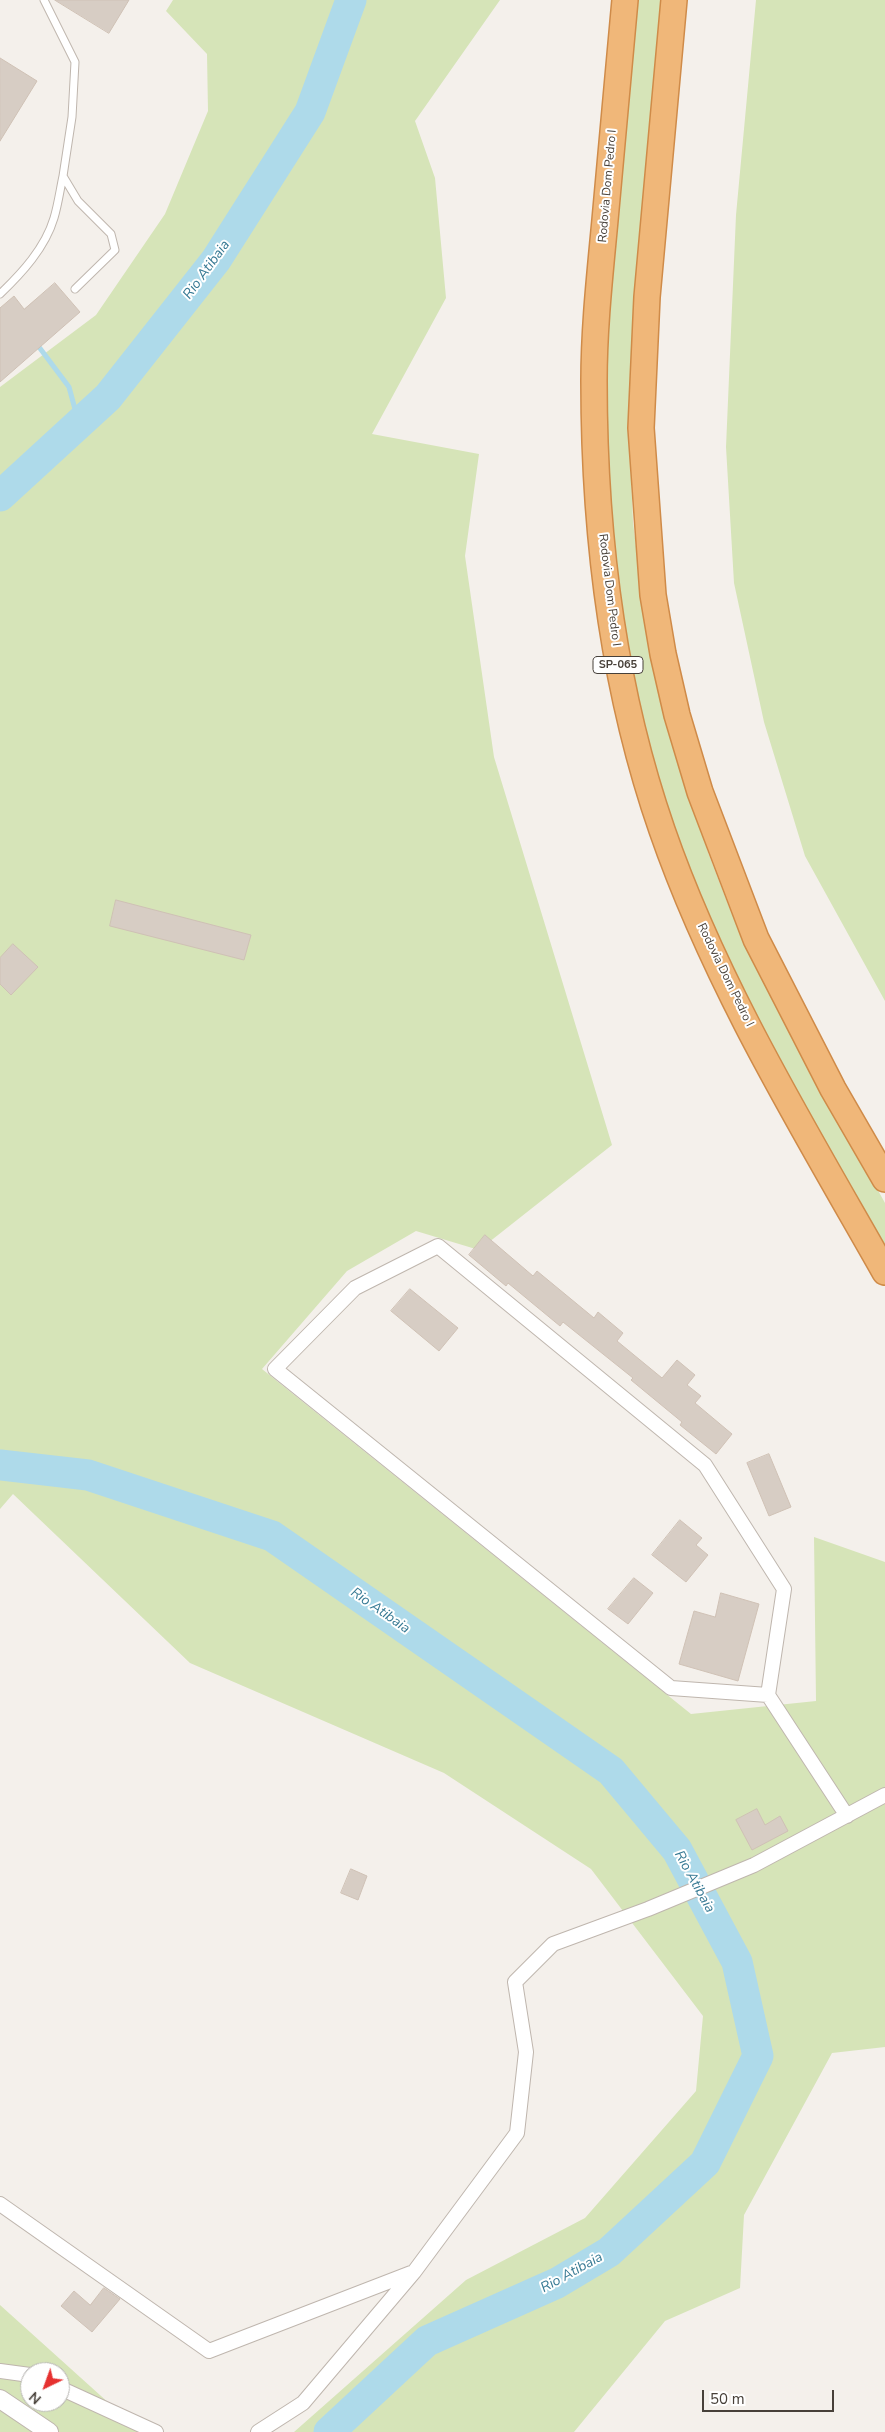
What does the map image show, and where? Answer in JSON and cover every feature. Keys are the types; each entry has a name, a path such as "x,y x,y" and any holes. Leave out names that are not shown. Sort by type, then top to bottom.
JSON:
{"highway":[{"name":"Rodovia Dom Pedro I","path":"625,0 598,294 594,378 600,524 608,599 620,677 640,760 660,822 694,910 726,980 792,1107 885,1272"},
{"path":"674,0 646,296 641,428 653,595 663,654 677,715 700,792 756,938 833,1089 885,1179"}],"street":[{"path":"768,1695 670,1688 275,1369 355,1288 438,1246 705,1465 784,1588 768,1695 847,1816"},
{"path":"258,2432 303,2403 414,2272 517,2133 526,2052 515,1982 553,1944 648,1909 754,1866 885,1795"},
{"path":"0,2204 209,2351 414,2272"},
{"path":"0,2371 20,2374"},
{"path":"70,2393 156,2432"},
{"path":"0,2399 49,2432"}],"lane":[{"path":"0,294 25,270 54,220 72,117 75,62 44,0"},
{"path":"63,176 78,201 111,234 115,250 75,289"}],"green space":[{"path":"173,0 500,0 415,121 435,178 446,298 372,434 479,454 465,556 494,757 612,1145 479,1250 416,1231 347,1271 262,1369 691,1714 816,1701 814,1537 885,1562 885,2047 832,2053 744,2215 740,2288 665,2321 574,2432 294,2432 466,2280 585,2218 696,2091 703,2016 591,1869 444,1773 190,1663 13,1494 0,1509 0,387 96,315 165,214 208,111 207,54 166,11"},
{"path":"636,0 662,0 634,317 630,386 633,522 642,595 685,782 709,855 731,912 780,1014 885,1203 885,1253 793,1090 709,924 660,791 627,658 605,470 607,331"},
{"path":"756,0 885,0 885,1001 805,856 764,722 734,583 726,447 736,215"},
{"path":"0,2305 63,2362 20,2362 20,2412 70,2412 70,2368 141,2432 0,2432"}],"building":[{"path":"55,0 129,0 109,33"},
{"path":"0,58 37,81 0,141"},
{"path":"55,283 80,312 0,382 0,308 14,296 24,309"},
{"path":"116,900 251,935 244,960 110,926"},
{"path":"13,944 38,967 11,995 0,984 0,958"},
{"path":"485,1235 533,1276 537,1271 594,1318 598,1312 623,1333 617,1341 662,1378 677,1360 695,1375 687,1385 701,1396 695,1403 732,1434 716,1454 680,1425 682,1422 631,1380 633,1378 563,1322 560,1326 508,1283 506,1286 469,1255"},
{"path":"410,1289 458,1328 439,1351 391,1311"},
{"path":"769,1454 791,1507 769,1516 747,1463"},
{"path":"680,1520 702,1538 696,1545 708,1555 686,1582 652,1555"},
{"path":"634,1578 653,1593 628,1624 608,1609"},
{"path":"721,1593 759,1604 738,1681 679,1664 694,1611 715,1617"},
{"path":"757,1809 765,1825 780,1816 788,1831 752,1850 736,1820"},
{"path":"351,1869 367,1876 358,1900 341,1893"},
{"path":"104,2288 120,2299 92,2332 61,2306 74,2291 90,2305"}],"waterway":[{"name":"Rio Atibaia","path":"0,496 108,397 216,260 310,112 351,0"},
{"path":"39,347 69,387 79,424"},
{"name":"Rio Atibaia","path":"0,1465 88,1475 272,1536 611,1771 677,1850 737,1962 758,2056 705,2163 609,2252 557,2283 427,2341 329,2432"}]}
